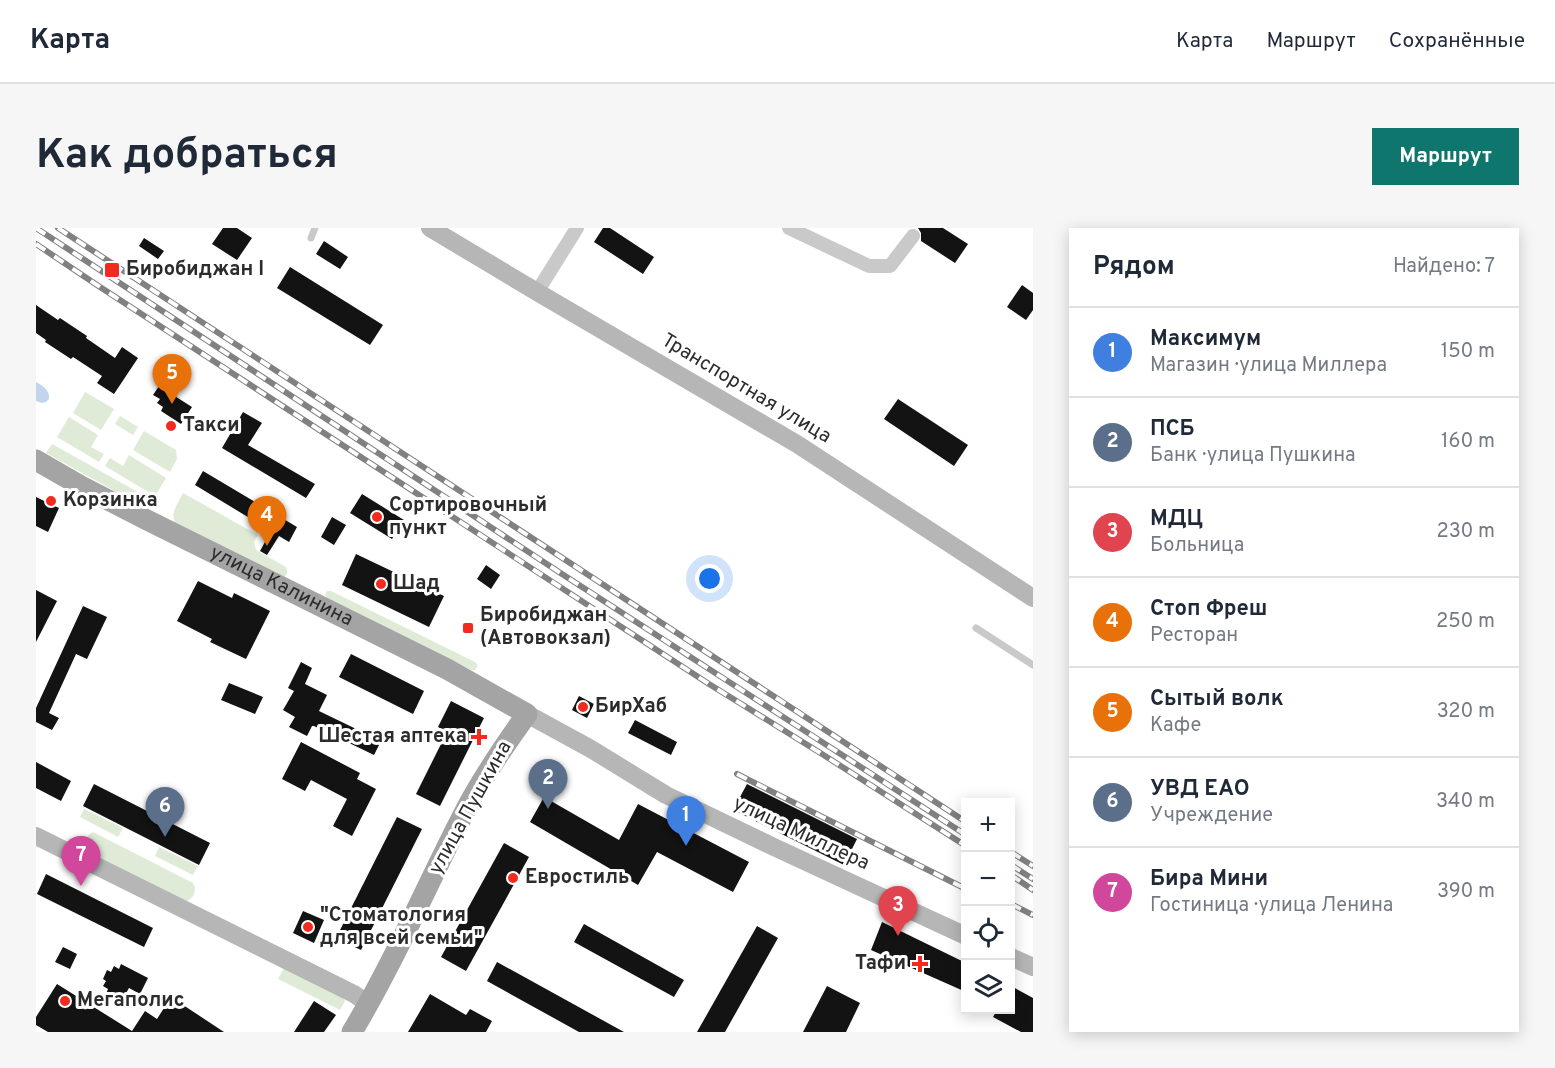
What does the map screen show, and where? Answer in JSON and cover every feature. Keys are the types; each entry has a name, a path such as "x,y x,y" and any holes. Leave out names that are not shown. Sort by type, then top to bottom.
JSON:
{"main road":[{"name":"Транспортная улица","path":"430,228 797,444 1033,598"},
{"name":"улица Калинина","path":"36,460 147,520 447,669 527,714"},
{"name":"улица Миллера","path":"527,714 666,795 961,934"},
{"name":"улица Пушкина","path":"352,1032 395,954 463,813 505,744 527,714"},
{"path":"36,836 354,994 368,1004"},
{"path":"1015,959 1033,967"}],"street":[{"path":"537,292 577,228"},
{"path":"789,228 869,267 890,267 913,236"}],"lane":[{"path":"310,238 315,228"},
{"path":"976,628 1033,665"}],"green space":[{"path":"85,392 114,409 101,430 73,413"},
{"path":"120,416 138,427 133,435 115,424"},
{"path":"69,417 98,435 91,447 104,454 99,462 57,437"},
{"path":"144,431 176,450 177,459 170,472 133,450"},
{"path":"52,444 154,501 142,506 46,453"},
{"path":"129,455 166,478 155,496 105,466 110,458 123,466"},
{"path":"183,493 258,535 254,542 256,550 286,567 287,573 284,578 176,524 173,516"},
{"path":"327,591 475,662 477,668 471,670 327,598 325,595"},
{"path":"84,809 123,828 118,837 80,817"},
{"path":"93,832 193,883 195,887 193,896 185,902 84,851 85,840"},
{"path":"159,847 198,866 193,875 155,856"},
{"path":"284,968 343,997 345,1001 340,1010 278,979"}],"water":[{"path":"36,382 48,393 49,399 46,402 36,401"}],"building":[{"path":"223,228 237,228 252,238 237,260 212,244"},
{"path":"603,228 610,228 654,257 643,274 594,242"},
{"path":"918,228 943,228 968,244 955,263 921,241"},
{"path":"144,238 164,251 158,259 139,246"},
{"path":"324,241 348,257 340,269 316,254"},
{"path":"290,267 383,325 370,345 277,288"},
{"path":"1022,285 1033,293 1033,310 1026,320 1007,307"},
{"path":"36,305 87,336 86,338 115,358 122,347 138,358 114,394 97,383 102,376 73,357 71,359 45,342 46,340 36,333"},
{"path":"159,386 192,407 181,424 161,411 163,407 157,403 160,399 153,395"},
{"path":"898,399 968,445 954,466 884,419"},
{"path":"243,412 262,423 248,445 315,484 306,498 222,448"},
{"path":"203,471 297,527 289,542 279,536 267,555 260,551 271,531 195,485"},
{"name":"Сортировочный пункт","path":"362,494 404,520 392,539 350,513"},
{"path":"36,497 59,508 48,532 36,526"},
{"path":"332,517 346,525 334,545 321,537"},
{"path":"356,554 444,596 429,627 342,585"},
{"path":"486,565 500,575 491,589 477,579"},
{"path":"198,581 232,598 234,593 270,611 246,659 210,642 212,639 177,621"},
{"path":"36,590 57,601 36,642"},
{"path":"83,606 107,617 87,659 76,654 49,713 59,718 52,730 36,722 36,708"},
{"path":"544,607 552,613 545,623 537,617"},
{"path":"351,654 424,691 413,714 339,677"},
{"path":"301,662 312,668 305,684 327,695 319,711 381,741 374,755 314,726 307,736 289,727 295,717 283,710 294,691 288,688"},
{"path":"229,683 263,697 255,714 221,700"},
{"path":"579,696 594,704 587,718 572,710"},
{"path":"451,701 484,718 440,806 416,794 447,732 438,727"},
{"path":"635,720 677,742 671,755 628,733"},
{"path":"301,742 360,773 357,779 376,789 352,836 333,826 347,799 311,780 305,791 282,779"},
{"path":"36,762 71,781 61,801 36,788"},
{"path":"94,784 210,843 199,865 83,806"},
{"path":"747,784 857,839 844,865 733,810"},
{"path":"544,797 619,840 638,804 749,862 733,892 657,852 638,885 530,822"},
{"path":"397,817 422,829 361,950 336,938"},
{"path":"504,843 529,857 466,971 441,957"},
{"path":"46,874 153,928 144,947 37,894"},
{"name":"\"Стоматология для всей семьи\"","path":"303,911 324,920 314,943 293,933"},
{"path":"882,922 961,961 961,990 871,950"},
{"path":"584,924 684,980 674,997 574,942"},
{"path":"757,926 778,938 725,1032 697,1032"},
{"path":"63,947 77,954 70,969 55,962"},
{"path":"497,962 624,1032 579,1032 487,981"},
{"path":"121,964 148,978 140,994 129,988 121,1002 106,994 108,989 103,986 106,981 103,979 107,970 111,972 114,966 119,969"},
{"path":"57,984 132,1031 145,1011 157,1019 171,997 224,1032 48,1032 36,1025 36,1017"},
{"path":"827,986 860,1003 846,1032 803,1032"},
{"path":"1015,988 1033,998 1033,1032 1021,1032 993,1017 995,1014 1015,1014"},
{"path":"430,994 466,1015 470,1009 492,1021 486,1032 408,1032"},
{"path":"314,1001 336,1015 324,1032 294,1032"}],"railway":[{"path":"36,228 562,574 961,832"},
{"path":"58,228 961,819"},
{"path":"36,244 709,684 961,843"},
{"path":"737,774 961,886"},
{"path":"1015,855 1033,866"},
{"path":"1015,868 1033,879"},
{"path":"1015,878 1033,890"},
{"path":"1015,906 1033,915"}],"place":[{"name":"Биробиджан I","path":"112,270"},
{"name":"Сытый волк","path":"172,404"},
{"name":"Такси","path":"171,426"},
{"name":"Корзинка","path":"51,501"},
{"name":"Сортировочный пункт","path":"377,517"},
{"name":"Стоп Фреш","path":"267,546"},
{"name":"Шад","path":"381,584"},
{"name":"Биробиджан (Автовокзал)","path":"468,628"},
{"name":"БирХаб","path":"583,707"},
{"name":"Шестая аптека","path":"479,737"},
{"name":"ПСБ","path":"548,809"},
{"name":"УВД ЕАО","path":"165,837"},
{"name":"Максимум","path":"686,846"},
{"name":"Евростиль","path":"513,878"},
{"name":"Бира Мини","path":"81,886"},
{"name":"\"Стоматология для всей семьи\"","path":"308,927"},
{"name":"МДЦ","path":"898,936"},
{"name":"Тафи","path":"920,964"},
{"name":"Мегаполис","path":"65,1001"}]}
